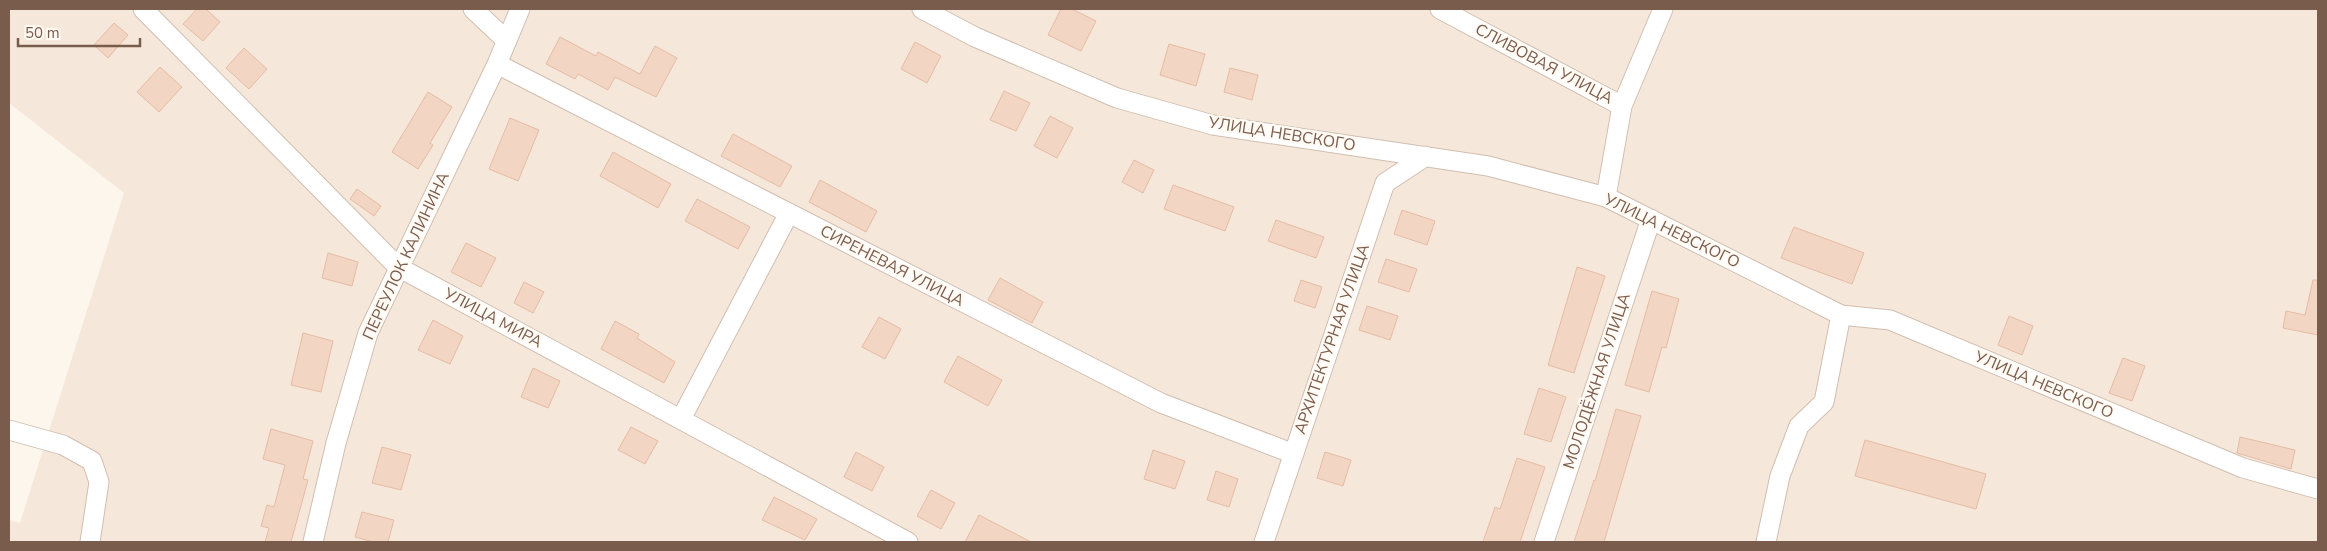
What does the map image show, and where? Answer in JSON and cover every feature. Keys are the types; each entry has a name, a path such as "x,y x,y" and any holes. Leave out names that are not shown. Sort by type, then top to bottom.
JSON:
{"street":[{"name":"УЛИЦА МИРА","path":"143,9 398,267 908,542"},
{"path":"473,9 507,41"},
{"name":"ПЕРЕУЛОК КАЛИНИНА","path":"314,542 336,444 368,334 398,267 497,64 520,9"},
{"name":"УЛИЦА НЕВСКОГО","path":"922,9 974,37 1117,98 1213,125 1488,166 1606,197 1841,315 1890,320 2242,468 2318,490"},
{"name":"СЛИВОВАЯ УЛИЦА","path":"1440,9 1622,106"},
{"path":"1606,197 1622,106 1663,9"},
{"name":"СИРЕНЕВАЯ УЛИЦА","path":"497,64 1161,404 1294,454"},
{"name":"АРХИТЕКТУРНАЯ УЛИЦА","path":"1264,542 1385,183 1426,156"},
{"path":"680,419 789,213"},
{"name":"МОЛОДЁЖНАЯ УЛИЦА","path":"1544,542 1651,219"},
{"path":"1766,542 1780,476 1799,426 1824,402 1841,315"},
{"path":"9,430 63,446 92,461 99,482 90,542"}],"shaded area":[{"path":"9,9 2318,9 2318,542 9,542 9,520 20,523 124,193 9,103"}],"building":[{"path":"197,9 206,9 220,22 203,41 183,24"},
{"path":"1061,9 1072,9 1096,21 1081,51 1048,35"},
{"path":"114,23 128,35 108,58 94,45"},
{"path":"560,37 596,56 598,52 640,74 655,46 677,58 656,97 615,77 608,90 578,74 575,79 546,64"},
{"path":"915,42 941,56 927,83 901,69"},
{"path":"1169,44 1205,54 1196,86 1160,75"},
{"path":"244,48 267,69 249,89 226,68"},
{"path":"160,67 182,87 159,112 137,92"},
{"path":"1230,68 1258,75 1252,100 1224,92"},
{"path":"1004,91 1030,103 1016,131 990,120"},
{"path":"428,92 452,107 430,143 433,145 418,169 392,152"},
{"path":"1050,116 1073,128 1057,158 1034,146"},
{"path":"510,118 539,130 518,181 489,169"},
{"path":"733,134 792,166 780,187 721,156"},
{"path":"613,152 671,184 658,208 600,176"},
{"path":"1134,160 1154,170 1143,193 1122,182"},
{"path":"820,180 877,211 866,232 809,202"},
{"path":"1173,185 1234,207 1225,231 1164,209"},
{"path":"357,189 381,206 374,216 350,199"},
{"path":"697,199 750,227 738,249 685,221"},
{"path":"1402,210 1435,221 1427,245 1394,234"},
{"path":"1276,220 1324,237 1316,258 1268,241"},
{"path":"1794,227 1864,253 1852,284 1781,258"},
{"path":"466,243 496,258 481,287 451,272"},
{"path":"328,253 358,262 352,286 322,278"},
{"path":"1386,259 1417,269 1409,292 1378,282"},
{"path":"1577,267 1605,276 1574,373 1548,365"},
{"path":"1000,278 1043,302 1032,323 988,300"},
{"path":"1301,280 1322,287 1315,308 1294,301"},
{"path":"2313,280 2318,280 2318,335 2283,328 2286,311 2305,315"},
{"path":"524,282 544,292 533,313 514,303"},
{"path":"1652,291 1679,299 1666,348 1662,347 1649,392 1625,385"},
{"path":"1367,306 1398,316 1390,340 1359,330"},
{"path":"2009,316 2033,326 2022,355 1998,345"},
{"path":"879,317 901,329 885,359 862,347"},
{"path":"433,320 463,336 450,364 418,350"},
{"path":"615,321 639,334 637,338 675,362 664,383 601,349"},
{"path":"303,333 333,341 321,392 291,385"},
{"path":"958,356 1002,380 988,406 944,382"},
{"path":"2123,358 2145,366 2132,401 2109,393"},
{"path":"533,368 560,381 548,408 521,397"},
{"path":"1539,388 1566,397 1551,442 1524,434"},
{"path":"1616,409 1641,416 1604,542 1574,542 1595,481"},
{"path":"631,427 658,441 645,464 618,450"},
{"path":"271,429 313,441 303,479 308,480 291,542 265,542 269,528 261,526 267,505 274,507 285,465 263,459"},
{"path":"2240,437 2295,450 2291,469 2237,453"},
{"path":"1865,440 1986,474 1976,509 1855,476"},
{"path":"382,447 411,455 401,490 372,483"},
{"path":"1153,450 1185,461 1175,489 1144,479"},
{"path":"856,452 884,467 872,491 844,477"},
{"path":"1325,452 1351,460 1343,486 1317,478"},
{"path":"1517,458 1545,467 1520,542 1483,542 1495,507 1500,509"},
{"path":"1216,471 1238,479 1229,507 1207,500"},
{"path":"931,490 955,503 941,529 917,516"},
{"path":"774,497 817,519 805,540 762,520"},
{"path":"362,512 394,520 388,542 373,542 355,537"},
{"path":"979,515 1031,542 965,542"}]}
